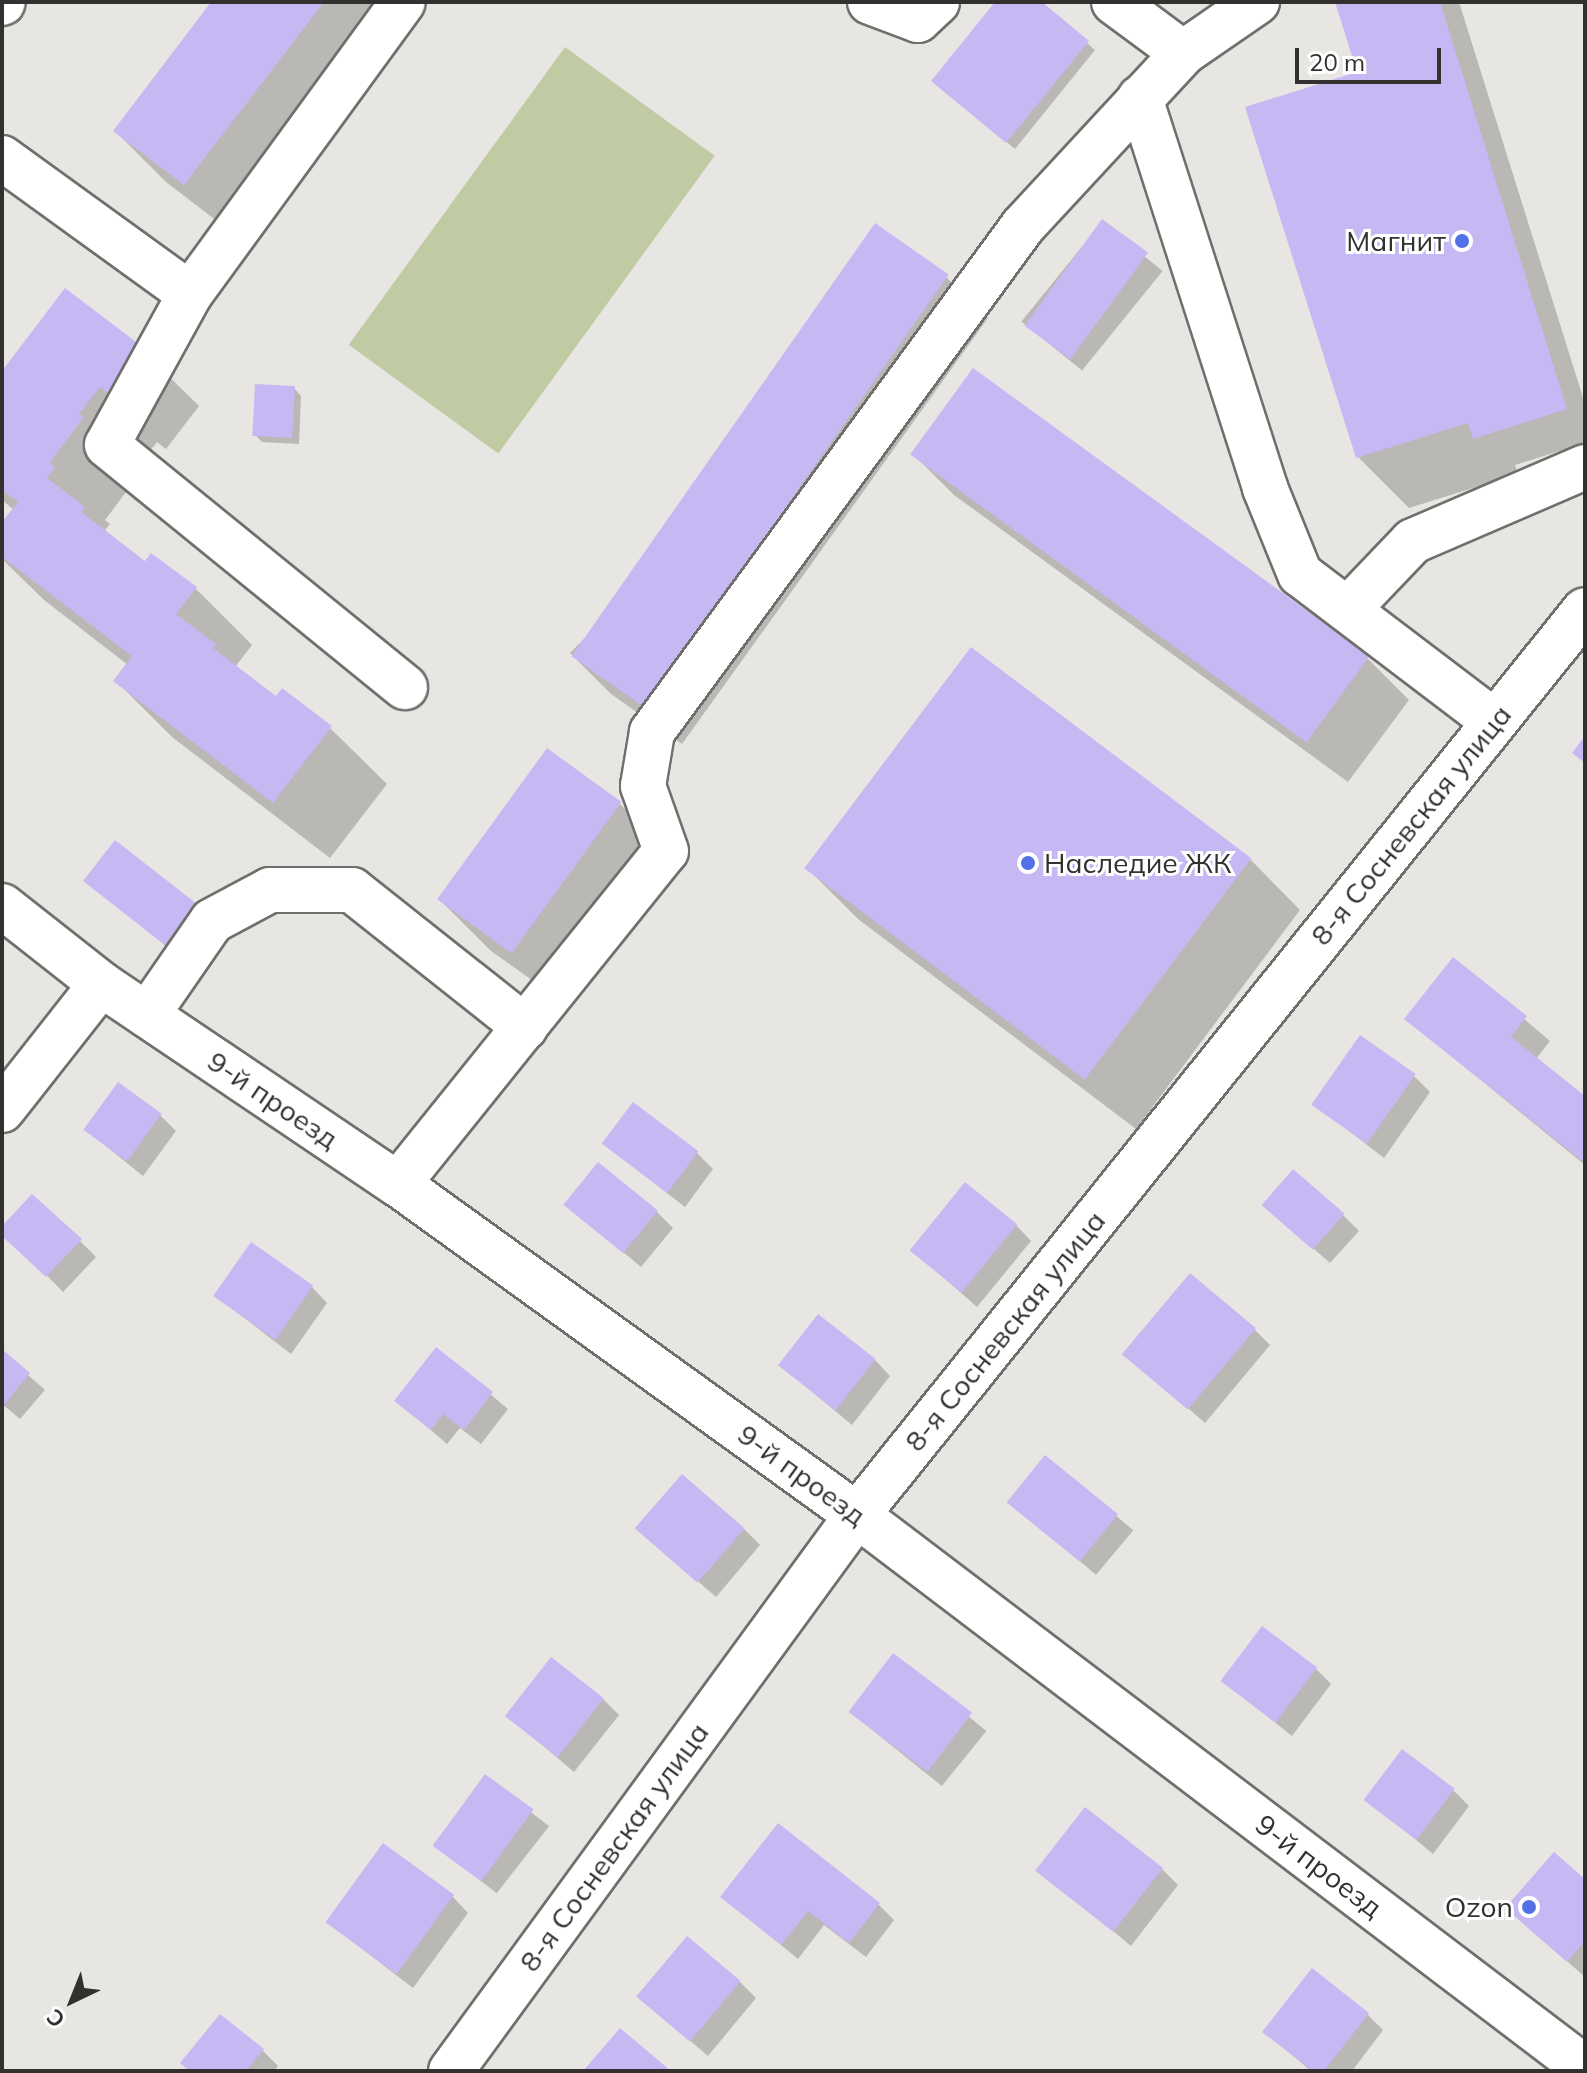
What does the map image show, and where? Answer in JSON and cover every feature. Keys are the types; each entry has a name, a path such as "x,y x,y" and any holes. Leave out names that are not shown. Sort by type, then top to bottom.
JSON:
{"street":[{"path":"403,2 190,294 107,445 405,687"},
{"path":"870,2 918,20 937,2"},
{"path":"1114,2 1183,53"},
{"path":"398,1184 666,851 643,786 652,732 1023,226 1183,53 1257,2"},
{"path":"1140,98 1265,488 1300,574 1494,721"},
{"path":"2,158 190,294"},
{"path":"1348,609 1413,541 1585,467"},
{"name":"8-я Сосневская улица","path":"451,2071 857,1515 1585,610"},
{"path":"147,1015 212,921 270,890 352,890 525,1027"},
{"name":"9-й проезд","path":"2,906 101,984 398,1184 857,1515 1585,2068"},
{"path":"2,1110 101,984"}],"green space":[{"path":"565,47 715,156 498,453 349,345"}],"building":[{"path":"211,2 324,2 184,185 113,131"},
{"path":"995,2 1042,2 1089,41 1006,143 931,81"},
{"path":"1335,2 1440,2 1567,409 1473,439 1468,423 1356,458 1245,107 1357,72"},
{"path":"1102,219 1148,253 1071,359 1024,326"},
{"path":"875,223 949,275 645,708 572,656"},
{"path":"65,288 144,348 109,394 100,387 79,414 84,417 50,462 55,467 47,478 85,507 81,512 145,561 151,553 197,587 176,614 216,644 213,648 276,696 282,688 332,726 273,803 113,681 132,656 2,557 2,522 18,502 2,490 2,371"},
{"path":"973,368 1369,656 1307,743 910,455"},
{"path":"255,384 295,386 292,438 252,436"},
{"name":"Наследие ЖК","path":"971,647 1251,858 1085,1079 804,868"},
{"path":"1585,736 1585,763 1572,753"},
{"path":"547,748 621,802 512,953 437,899"},
{"path":"115,840 197,904 165,945 83,881"},
{"path":"1453,957 1527,1016 1511,1037 1585,1096 1585,1163 1404,1019"},
{"path":"1360,1035 1416,1074 1367,1144 1311,1105"},
{"path":"118,1082 162,1114 127,1161 83,1130"},
{"path":"633,1102 698,1151 667,1193 602,1144"},
{"path":"598,1162 658,1210 623,1253 563,1205"},
{"path":"1293,1169 1344,1214 1313,1250 1262,1205"},
{"path":"965,1182 1017,1224 962,1293 910,1250"},
{"path":"32,1194 82,1239 46,1277 2,1236 2,1226"},
{"path":"251,1242 313,1286 275,1340 213,1296"},
{"path":"1190,1273 1256,1328 1188,1409 1122,1354"},
{"path":"818,1314 876,1359 836,1410 778,1365"},
{"path":"436,1347 493,1392 464,1430 443,1414 431,1430 394,1401"},
{"path":"2,1349 30,1373 4,1405 2,1403"},
{"path":"1045,1455 1118,1514 1080,1562 1007,1502"},
{"path":"682,1474 745,1528 697,1583 635,1528"},
{"path":"1262,1626 1317,1668 1276,1723 1220,1681"},
{"path":"893,1653 972,1713 928,1772 848,1712"},
{"path":"551,1657 604,1698 558,1757 505,1716"},
{"path":"1402,1749 1455,1789 1416,1840 1363,1800"},
{"path":"485,1774 534,1809 481,1881 433,1846"},
{"path":"1085,1807 1163,1868 1113,1932 1035,1871"},
{"path":"778,1823 880,1903 849,1943 808,1911 781,1945 720,1897"},
{"path":"383,1843 454,1895 397,1974 325,1922"},
{"path":"1554,1852 1585,1879 1585,1941 1567,1962 1505,1908"},
{"path":"687,1936 741,1981 690,2042 636,1997"},
{"path":"1312,1968 1369,2013 1324,2071 1313,2071 1262,2032"},
{"path":"220,2014 264,2049 246,2071 189,2071 180,2063"},
{"path":"620,2028 671,2071 583,2071"}],"place":[{"name":"Магнит","path":"1462,241"},
{"name":"Наследие ЖК","path":"1028,863"},
{"name":"Ozon","path":"1529,1907"}]}
